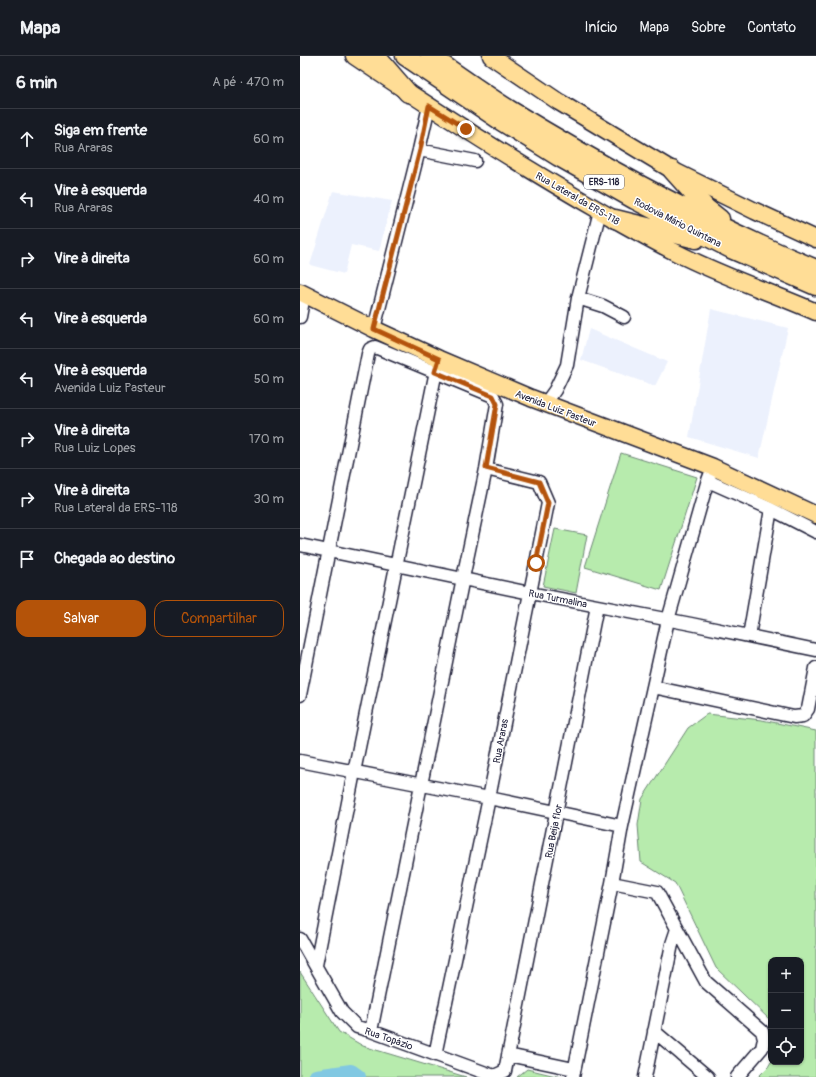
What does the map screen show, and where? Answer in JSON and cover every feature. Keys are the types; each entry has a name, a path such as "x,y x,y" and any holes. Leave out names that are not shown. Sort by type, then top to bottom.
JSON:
{"highway":[{"path":"376,56 408,92"},
{"name":"Rodovia Mário Quintana","path":"405,56 501,121 559,157 635,200 734,242 816,269"},
{"name":"Rodovia Mário Quintana","path":"430,56 510,109 567,144 642,186 734,242 816,286"},
{"path":"672,170 734,242"},
{"path":"608,215 648,228 683,235 734,242"}],"main road":[{"name":"Rua Lateral da ERS-118","path":"354,56 429,106 552,184 676,253 816,312"},
{"path":"492,56 559,102 672,170 816,239"},
{"name":"Avenida Luiz Pasteur","path":"302,294 374,329 437,365 545,404 711,474 816,516"}],"street":[{"path":"374,329 420,150 429,106"},
{"path":"420,150 475,161"},
{"path":"545,404 555,390 567,365 578,298 608,215"},
{"path":"300,317 302,294"},
{"path":"578,298 602,306 624,317"},
{"path":"300,695 370,349 375,347 437,365 493,396 497,404 486,468 371,1031"},
{"path":"316,965 437,365"},
{"name":"Rua Araras","path":"435,1055 489,798 548,503 539,482 486,468"},
{"path":"508,1055 574,1073 622,826 668,620 711,474 771,510 816,532"},
{"path":"749,636 771,510"},
{"name":"Rua Turmalina","path":"300,546 816,650"},
{"name":"Rua Beija flor","path":"508,1055 597,606"},
{"path":"653,687 794,717 803,716 808,709 816,668"},
{"path":"300,761 622,826"},
{"path":"612,883 657,892 706,982 762,1031 764,1039 762,1048 736,1077"},
{"path":"644,1077 672,944 677,929"},
{"name":"Rua Topázio","path":"300,939 342,1012 357,1027 494,1076 505,1071 508,1055"},
{"path":"654,1031 708,1077"}],"shaded area":[{"path":"333,191 392,201 379,251 351,245 344,274 310,265"},
{"path":"711,309 788,328 759,458 689,437"},
{"path":"589,329 667,362 655,386 581,360"}],"green space":[{"path":"621,453 697,477 661,590 585,567"},
{"path":"555,529 587,535 576,593 543,586"},
{"path":"707,714 762,720 816,731 816,1077 758,1077 769,1065 804,1065 804,957 768,957 768,1018 716,968 675,883 641,862 638,825 642,799 688,728"},
{"path":"300,972 339,1032 363,1046 466,1077 300,1077"},
{"path":"527,1069 560,1077 517,1077"}],"waterway":[{"path":"316,1077 351,1072 358,1077"}],"route":[{"path":"466,129 429,106 420,150 374,329 439,359 435,372 493,396 497,404 486,468 539,482 548,503 536,563"}]}
